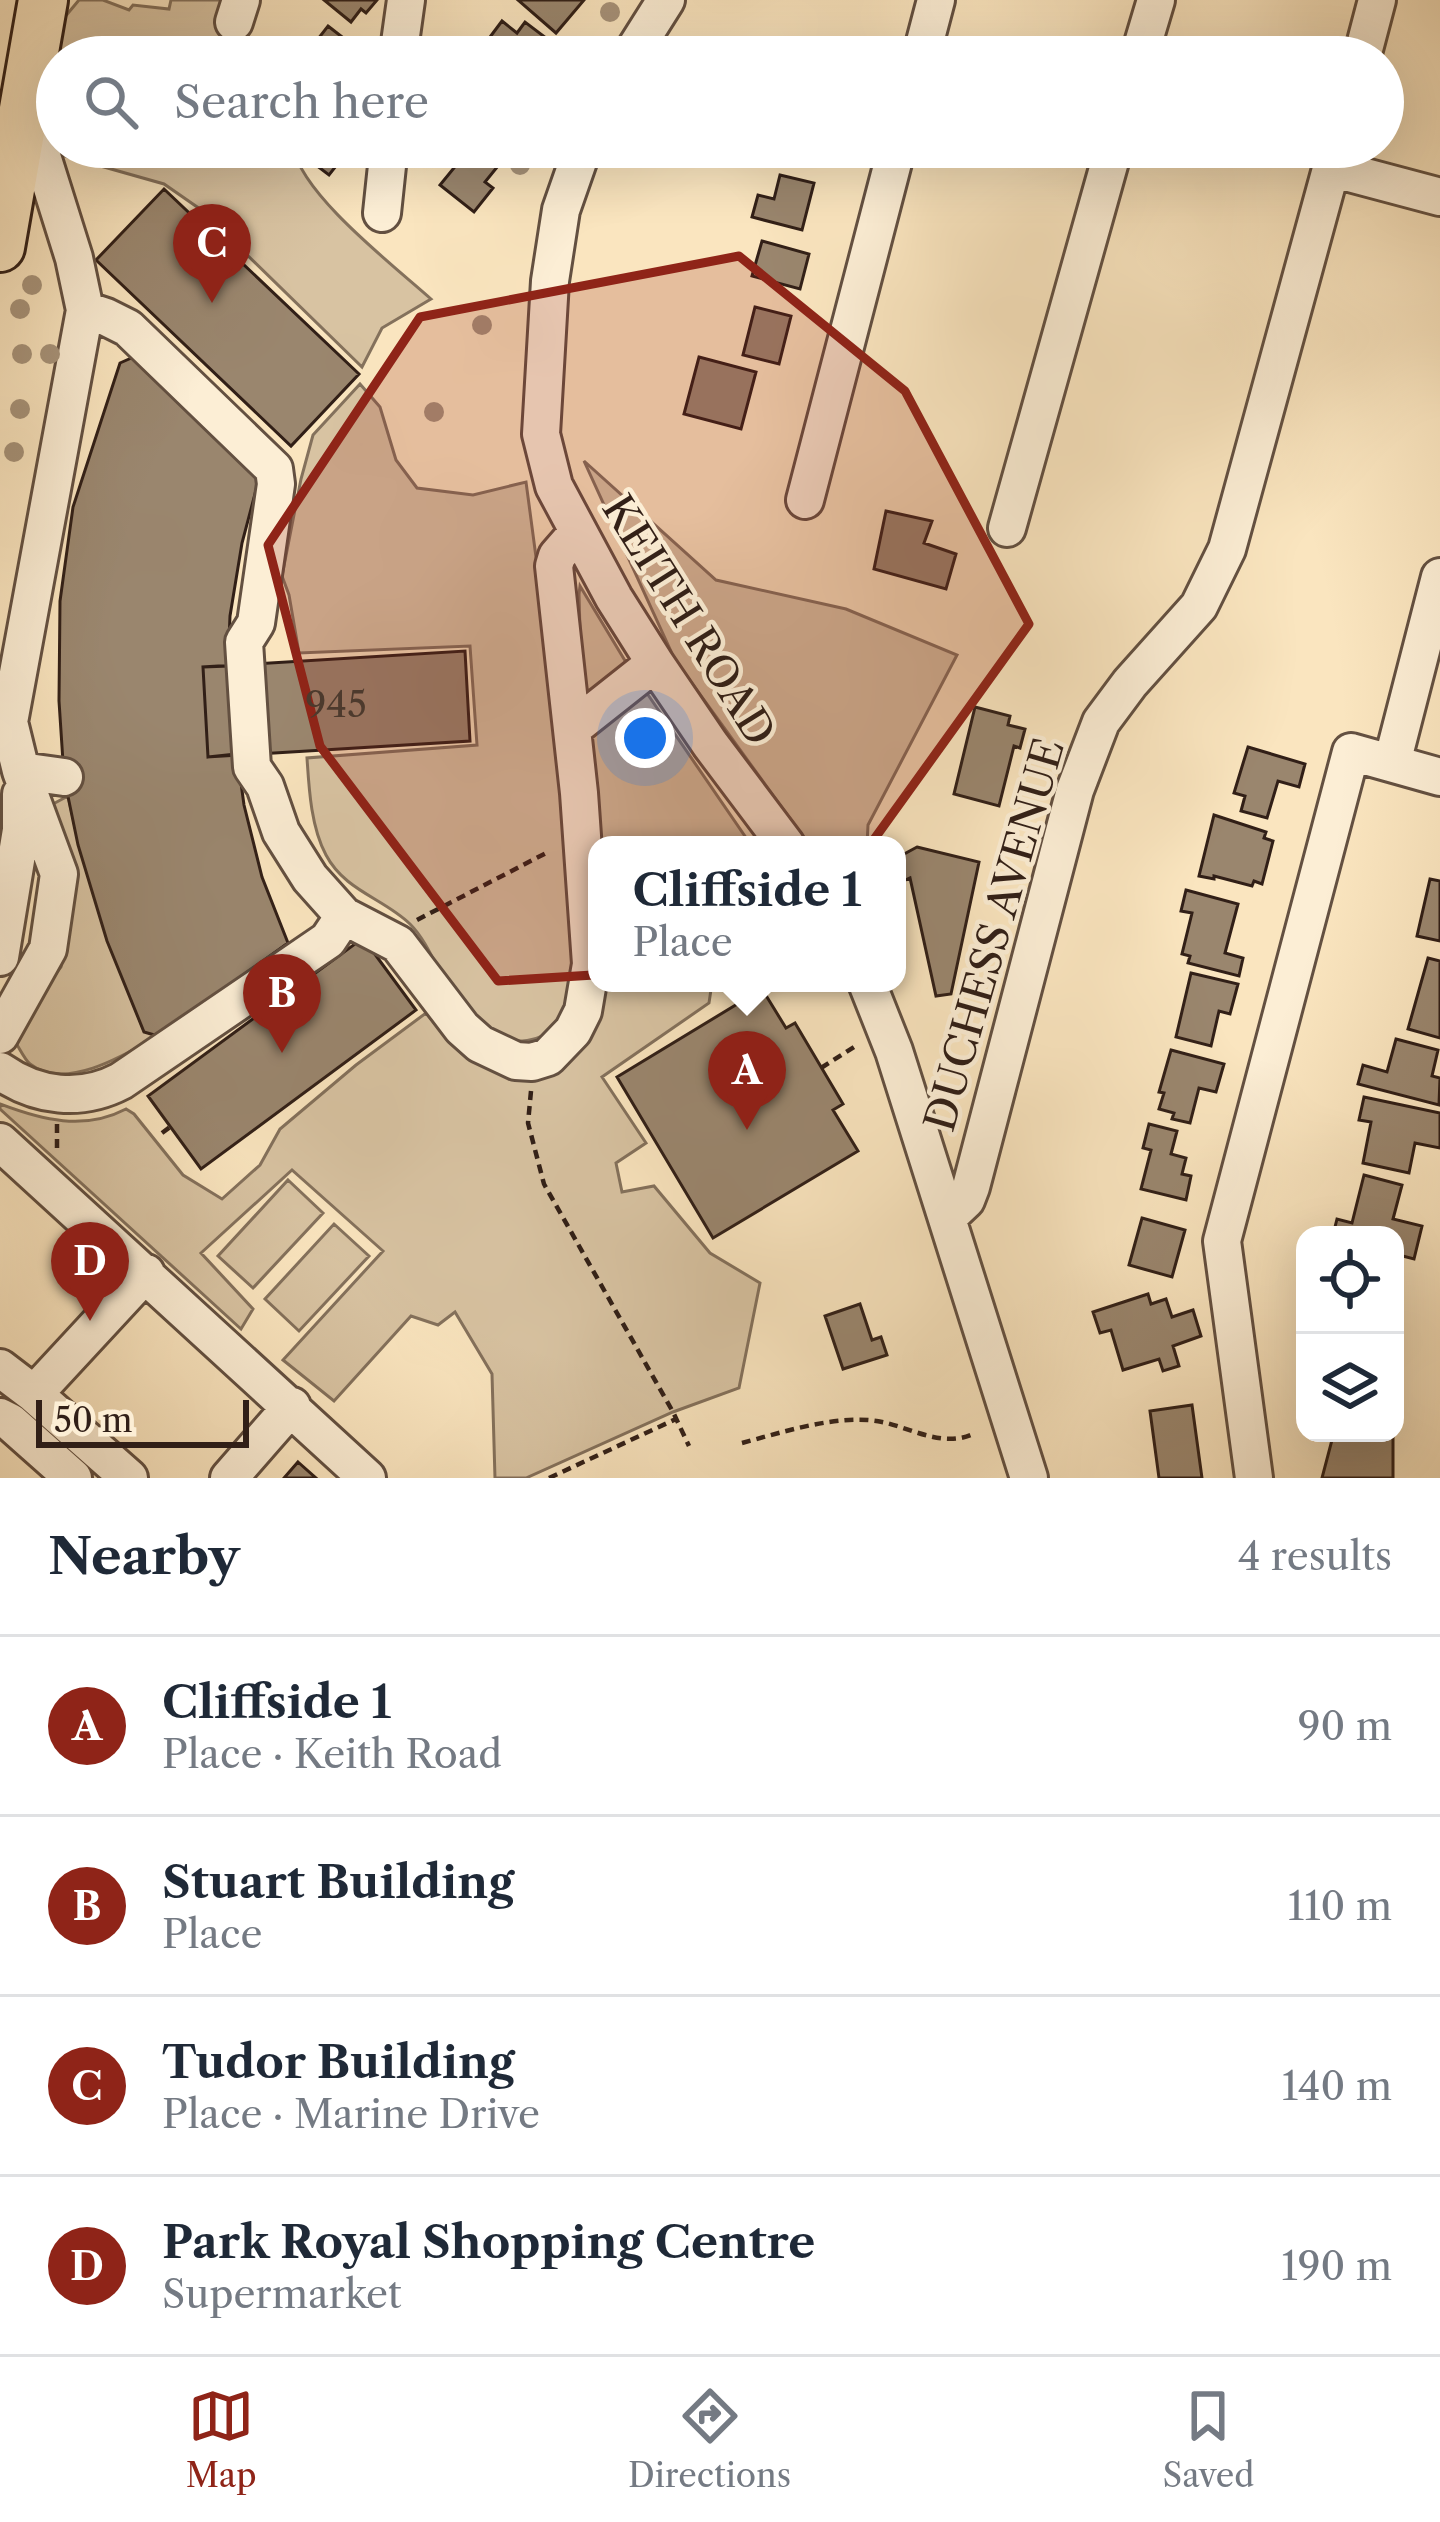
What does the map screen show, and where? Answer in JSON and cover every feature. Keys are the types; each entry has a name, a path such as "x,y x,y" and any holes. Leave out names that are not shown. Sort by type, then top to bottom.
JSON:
{"main road":[{"path":"37,36 43,0"},
{"path":"0,248 36,40"}],"street":[{"path":"400,36 406,0"},
{"path":"643,36 666,0"},
{"path":"926,36 935,0"},
{"path":"1145,36 1156,0"},
{"path":"1368,36 1377,0"},
{"path":"25,102 36,134"},
{"path":"0,957 21,830 4,726 85,310 48,168"},
{"path":"382,213 387,168"},
{"name":"KEITH ROAD","path":"576,168 562,210 550,281 541,434 554,486 655,663 779,836"},
{"path":"805,500 892,168"},
{"path":"1007,528 1108,168"},
{"name":"DUCHESS AVENUE","path":"947,1218 966,1200 971,1186 1076,790 1101,722 1199,606 1227,549 1331,168"},
{"path":"1363,168 1440,197"},
{"path":"85,310 128,328 274,469 276,484 256,623 266,642 274,763 266,786 281,832 310,878 344,916 398,944 462,1028 480,1044 516,1061 548,1057 573,1031 588,991"},
{"path":"577,533 554,566 588,921"},
{"path":"1392,764 1440,577"},
{"path":"573,728 655,663"},
{"path":"1254,1478 1222,1241 1351,752 1440,777"},
{"path":"11,779 64,777"},
{"path":"0,1024 22,968 40,870 11,779"},
{"path":"0,1035 48,949 58,874 11,779"},
{"path":"0,1070 34,1090 103,1091 328,940 344,916"},
{"path":"871,992 894,1051 1029,1478"},
{"path":"0,1142 368,1478"},
{"path":"34,1394 146,1274"},
{"path":"0,1368 129,1478"},
{"path":"229,1478 292,1406"},
{"path":"0,1417 73,1478"}],"path":[{"path":"406,925 582,834"},
{"path":"821,1068 854,1047"},
{"path":"532,1062 528,1123 544,1184 689,1446"},
{"path":"57,1150 58,1118"},
{"path":"162,1133 170,1127"},
{"path":"549,1478 676,1419"},
{"path":"742,1443 857,1419 944,1439 973,1434"}],"highlighted area":[{"path":"739,256 905,391 1029,624 785,963 498,981 320,746 268,545 420,317"}],"shaded area":[{"path":"79,0 103,0 129,10 133,5 169,9 171,0 224,0 232,36 60,36 64,18"},
{"path":"107,168 301,168 331,207 431,299 382,328 362,367 200,209 164,184"},
{"path":"360,384 380,407 396,460 417,488 473,495 526,482 558,733 577,935 575,972 564,1010 550,1030 535,1039 507,1039 477,1022 454,996 416,931 343,877 326,855 317,832 307,758 477,745 470,646 299,653 282,576 301,479 313,435"},
{"path":"584,461 716,580 846,609 957,655 868,825 867,836 802,836 675,660"},
{"path":"580,586 627,664 582,707 579,594"},
{"path":"644,689 745,836 597,836 588,733"},
{"path":"68,796 91,886 121,973 144,1031 158,1036 96,1067 60,1074 30,1064 14,1040 17,1022 61,967 76,865 70,863 48,815 53,804"},
{"path":"596,992 711,992 709,1003 602,1077 646,1143 616,1163 622,1192 654,1186 710,1253 760,1283 739,1388 526,1478 495,1478 492,1374 455,1312 438,1325 411,1316 334,1401 283,1360 383,1251 292,1170 201,1253 253,1309 241,1329 0,1109 0,1104 32,1115 79,1121 126,1109 183,1175 222,1199 260,1165 280,1129 426,1013 447,1038 532,1080"},
{"path":"288,1180 323,1213 253,1288 218,1256"},
{"path":"334,1224 369,1256 299,1331 265,1299"}],"building":[{"path":"324,0 377,0 351,22"},
{"path":"518,0 584,0 556,33"},
{"path":"502,21 517,33 525,22 543,36 491,36"},
{"path":"328,26 341,36 320,36"},
{"path":"454,168 496,168 485,182 493,188 474,212 440,185"},
{"path":"780,175 814,183 802,230 752,217 758,195 774,199"},
{"path":"164,189 359,374 291,446 96,260"},
{"path":"762,241 809,254 800,289 752,276"},
{"path":"755,307 791,316 779,364 743,355"},
{"path":"136,356 260,475 242,543 230,616 228,666 203,667 208,757 237,754 262,877 288,943 158,1036 144,1032 107,941 78,845 64,777 59,701 60,601 73,507 120,363"},
{"path":"699,357 756,372 741,429 684,414"},
{"path":"886,511 932,521 924,543 956,554 946,589 874,569"},
{"path":"465,651 470,741 208,757 203,667"},
{"path":"975,707 1010,716 1008,725 1025,729 1020,748 1014,746 999,806 954,794"},
{"path":"1248,747 1305,764 1299,787 1278,781 1267,818 1241,811 1245,796 1234,793"},
{"path":"1214,815 1266,832 1264,838 1273,841 1262,884 1199,876"},
{"path":"917,847 979,862 951,994 936,996 910,878 906,880 906,853"},
{"path":"1430,879 1440,881 1440,941 1417,936"},
{"path":"1186,890 1238,904 1225,953 1243,958 1239,976 1188,963 1190,956 1182,954 1192,913 1181,911"},
{"path":"363,938 416,1010 201,1169 148,1096"},
{"path":"1428,958 1440,961 1440,1038 1408,1029"},
{"path":"1191,973 1238,984 1230,1014 1219,1011 1211,1046 1176,1037"},
{"path":"764,992 786,1028 795,1023 843,1104 833,1110 858,1151 713,1238 617,1077"},
{"path":"1396,1039 1438,1050 1432,1076 1440,1078 1439,1105 1358,1084 1363,1065 1387,1072"},
{"path":"1171,1050 1224,1064 1216,1092 1199,1088 1190,1123 1172,1119 1174,1113 1159,1109"},
{"path":"1364,1097 1440,1113 1440,1148 1415,1143 1409,1173 1363,1163 1371,1122 1359,1120"},
{"path":"1149,1124 1177,1131 1171,1154 1186,1158 1182,1174 1191,1176 1186,1200 1141,1189 1151,1150 1143,1148"},
{"path":"1364,1175 1402,1185 1393,1219 1422,1226 1414,1259 1404,1256 1404,1226 1335,1226 1337,1219 1352,1223"},
{"path":"1142,1218 1185,1230 1172,1277 1129,1265"},
{"path":"1148,1294 1151,1304 1166,1299 1172,1317 1193,1310 1201,1336 1173,1346 1179,1366 1163,1371 1159,1359 1123,1370 1111,1330 1100,1333 1093,1312"},
{"path":"860,1304 872,1340 881,1337 887,1355 843,1369 825,1316"},
{"path":"1192,1405 1202,1478 1159,1478 1150,1411"},
{"path":"1331,1442 1393,1442 1393,1478 1322,1478"},
{"path":"298,1462 316,1478 284,1478"}],"place":[{"name":"Tudor Building","path":"212,303"},
{"name":"Stuart Building","path":"282,1053"},
{"name":"Cliffside 1","path":"747,1130"},
{"name":"Park Royal Shopping Centre","path":"90,1321"}]}
